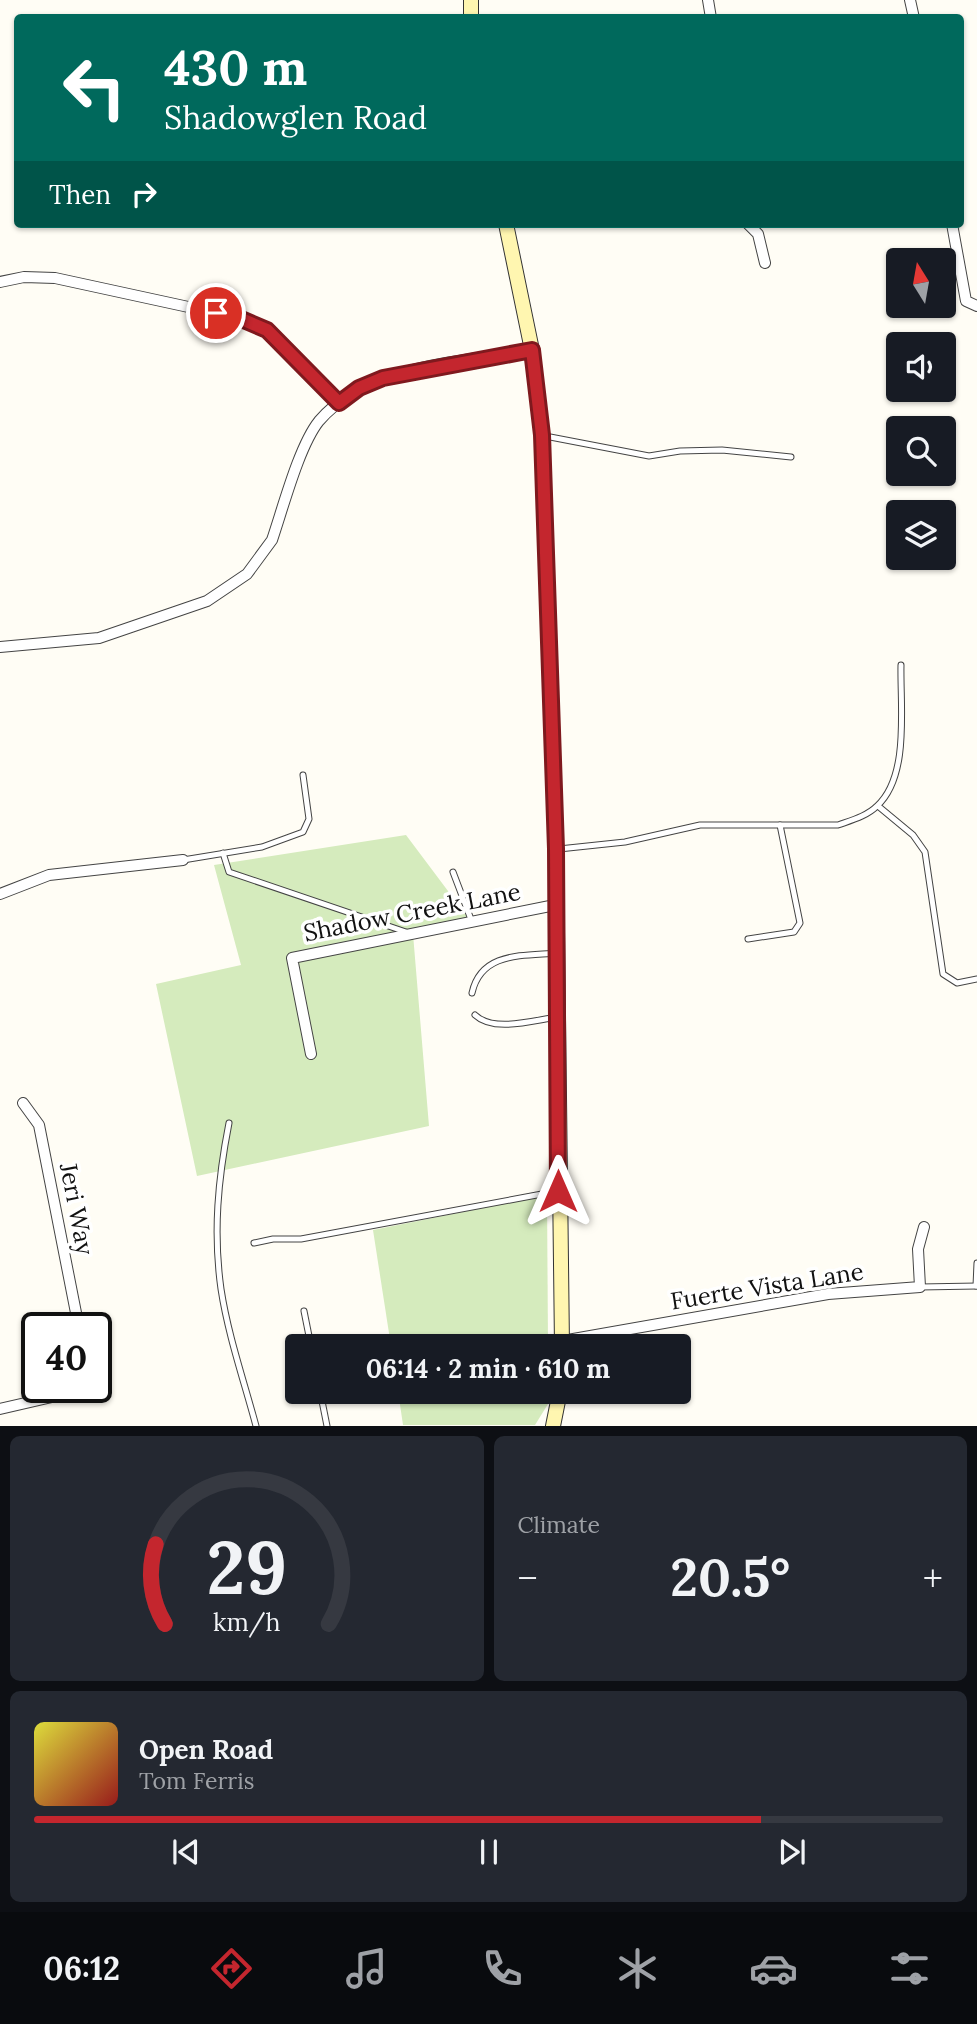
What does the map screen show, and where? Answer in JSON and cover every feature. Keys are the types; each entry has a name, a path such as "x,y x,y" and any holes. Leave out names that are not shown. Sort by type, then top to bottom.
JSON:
{"street":[{"path":"507,228 532,350 542,435 556,849 562,1334"},
{"path":"752,228 758,234 765,263"},
{"path":"953,228 966,301 977,306"},
{"path":"0,282 24,277 54,278 239,318 267,330 339,403"},
{"path":"0,647 99,638 207,601 227,590 256,563 272,540 306,444 318,422 339,403 359,388 383,378 532,350"},
{"path":"0,894 49,874 183,860"},
{"name":"Shadow Creek Lane","path":"311,1055 292,958 555,905"},
{"name":"Jeri Way","path":"23,1103 39,1125 76,1312"},
{"path":"920,1287 918,1249 924,1227"},
{"name":"Fuerte Vista Lane","path":"611,1334 828,1294 920,1287"},
{"path":"0,1409 26,1403"},
{"path":"553,1426 557,1404"}],"lane":[{"path":"542,435 649,456 680,451 722,450 791,457"},
{"path":"556,849 625,842 700,825 838,825 859,818 877,806 892,786 899,764 901,666"},
{"path":"183,860 262,847 303,832 309,819 303,775"},
{"path":"877,806 913,835 925,852 943,974 957,983 977,979"},
{"path":"748,939 794,932 800,923 780,825"},
{"path":"223,853 229,872 413,934"},
{"path":"453,872 471,922"},
{"path":"472,993 475,979 485,966 511,958 556,953"},
{"path":"475,1014 483,1022 495,1024 558,1017"},
{"path":"229,1123 217,1195 221,1290 256,1426"},
{"path":"254,1243 273,1238 301,1239 558,1191"},
{"path":"920,1287 977,1286 977,1263"},
{"path":"304,1311 309,1334"},
{"path":"323,1404 327,1426"}],"green space":[{"path":"406,835 472,923 413,934 429,1126 197,1176 156,984 241,965 214,865"},
{"path":"547,1195 548,1334 389,1334 373,1230"},
{"path":"400,1404 548,1404 535,1425 403,1425"}],"route":[{"path":"216,313 239,318 267,330 339,403 359,388 383,378 532,350 542,435 556,849 558,1191"}]}
